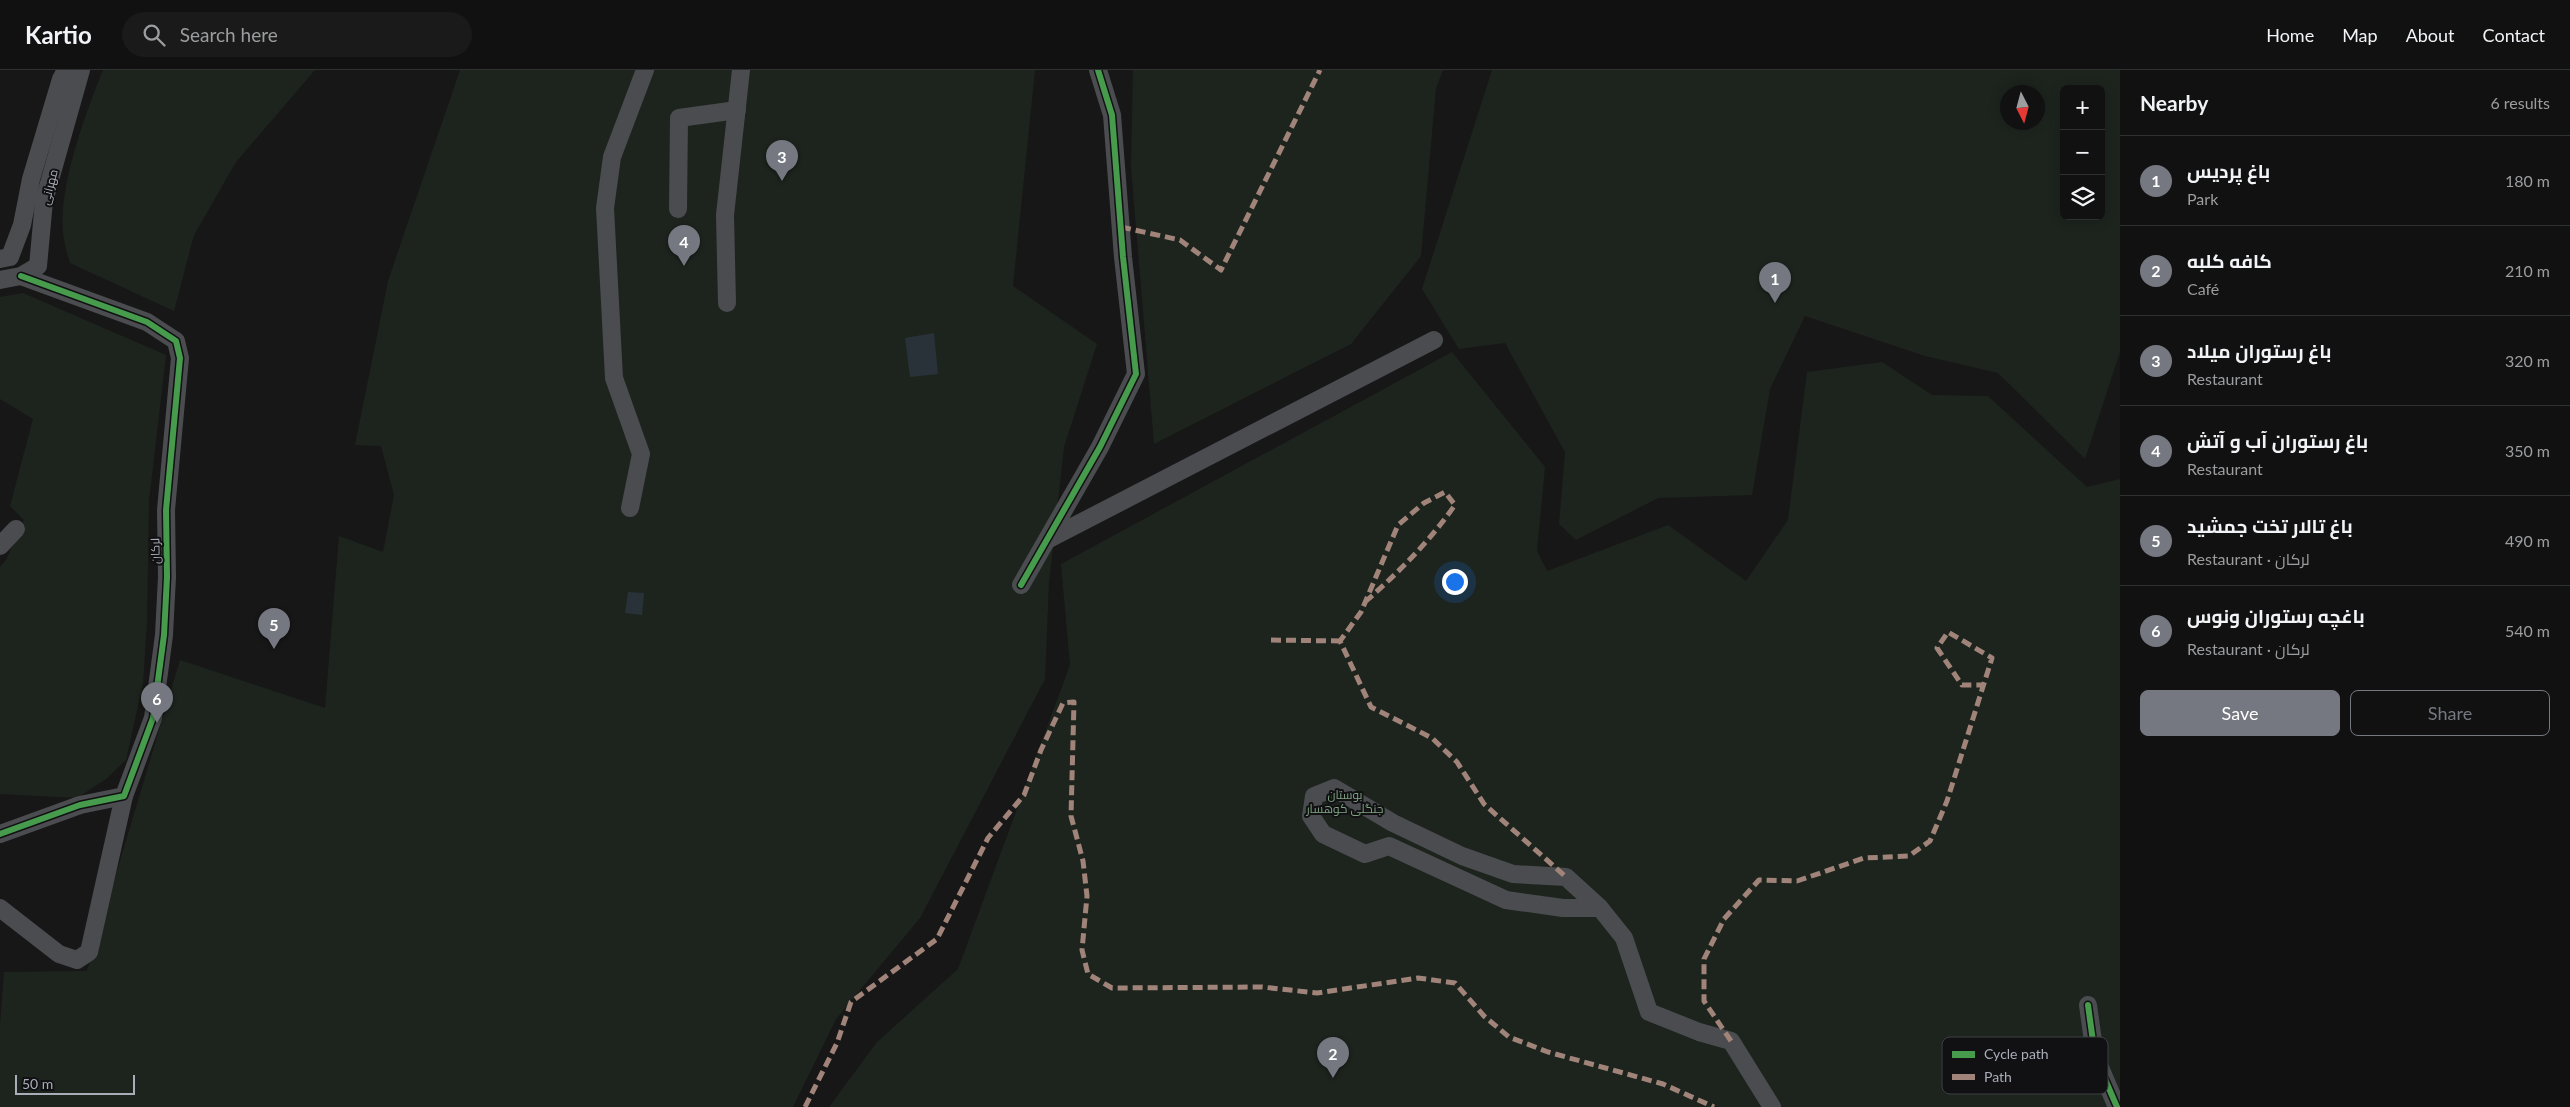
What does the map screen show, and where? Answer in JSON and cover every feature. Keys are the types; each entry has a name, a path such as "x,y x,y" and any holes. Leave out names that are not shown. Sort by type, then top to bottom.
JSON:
{"street":[{"name":"مهرانی","path":"0,260 10,257 22,225 31,179 60,79 66,70"},
{"name":"مهرانی","path":"21,276 38,266 44,201 81,70"},
{"path":"630,508 641,454 614,378 605,208 612,157 645,70"},
{"path":"727,303 725,215 741,70"},
{"path":"1021,585 1100,447 1136,374 1123,257 1112,115 1098,70"},
{"path":"678,209 679,118 737,110"},
{"path":"0,280 21,276"},
{"name":"لرکان","path":"0,908 59,954 77,960 89,952 124,796 153,718 163,644 167,577 166,510 180,358 176,340 147,322 21,276"},
{"path":"1047,540 1434,340"},
{"path":"0,546 16,529"},
{"path":"1600,908 1562,908 1506,900 1389,846 1366,854 1323,834 1311,816 1314,796 1334,788 1393,823 1462,856 1513,874 1566,877 1600,908 1624,938 1649,1012 1699,1032 1731,1041 1772,1107"},
{"path":"0,834 80,805 124,796"},
{"path":"1389,846 1393,823"},
{"path":"2088,1005 2092,1037"},
{"path":"2108,1086 2117,1107"}],"green space":[{"path":"103,70 315,70 236,162 194,235 174,311 70,263 63,233 65,193 81,128"},
{"path":"460,70 1035,70 1013,286 1097,344 1064,447 1049,582 1045,679 920,918 836,1019 793,1107 0,1107 0,1025 4,972 87,971 180,660 325,708 339,536 383,552 394,495 381,446 355,445 388,281"},
{"path":"1133,70 1443,70 1436,88 1421,256 1351,344 1154,444 1131,167"},
{"path":"1492,70 2120,70 2120,352 2085,459 1998,373 1925,356 1805,316 1770,389 1752,495 1658,498 1576,540 1559,524 1565,452 1505,343 1459,349 1422,289"},
{"path":"23,293 166,355 149,501 147,622 143,683 126,760 106,779 77,798 0,794 0,567 6,560 24,520 10,506 33,419 0,399 0,297"},
{"name":"بوستان جنگلی کوهسار","path":"1452,352 1545,467 1537,551 1547,571 1668,525 1746,581 1788,520 1807,372 1882,362 1932,395 1988,396 2087,487 2120,479 2120,1107 829,1107 877,1042 958,969 1070,665 1061,564"}],"shaded area":[{"path":"934,333 938,374 910,377 905,338"},
{"path":"628,592 644,593 642,615 625,613"}],"marked path":[{"path":"1121,227 1180,240 1221,270 1320,70"},
{"path":"1365,602 1378,591 1413,556 1435,532 1455,505 1445,492 1424,503 1398,525 1361,612 1340,641 1371,707 1432,738 1457,762 1484,804 1566,877"},
{"path":"1731,1041 1704,1001 1704,959 1724,919 1759,880 1797,881 1864,858 1909,856 1930,841 1947,801 1992,658 1948,632 1937,648 1962,685 1983,685"},
{"path":"1271,640 1340,641"},
{"path":"805,1107 837,1043 851,1002 937,939 988,838 1024,795 1041,750 1063,703 1074,702 1071,816 1083,861 1087,896 1082,950 1088,974 1112,988 1262,987 1317,993 1418,978 1455,983 1484,1016 1509,1037 1548,1052 1663,1084 1714,1107"}],"cycle path":[{"path":"1021,585 1100,447 1136,374 1123,257 1112,115 1098,70"},
{"path":"0,834 80,805 124,796 153,718 164,635 167,577 166,510 180,358 176,341 147,322 21,276"},
{"path":"2088,1005 2092,1037"},
{"path":"2108,1086 2117,1107"}],"place":[{"name":"باغ رستوران میلاد","path":"782,181"},
{"name":"باغ رستوران آب و آتش","path":"684,266"},
{"name":"باغ پردیس","path":"1775,303"},
{"name":"باغ تالار تخت جمشید","path":"274,649"},
{"name":"باغچه رستوران ونوس","path":"157,723"},
{"name":"کافه کلبه","path":"1333,1078"}]}
